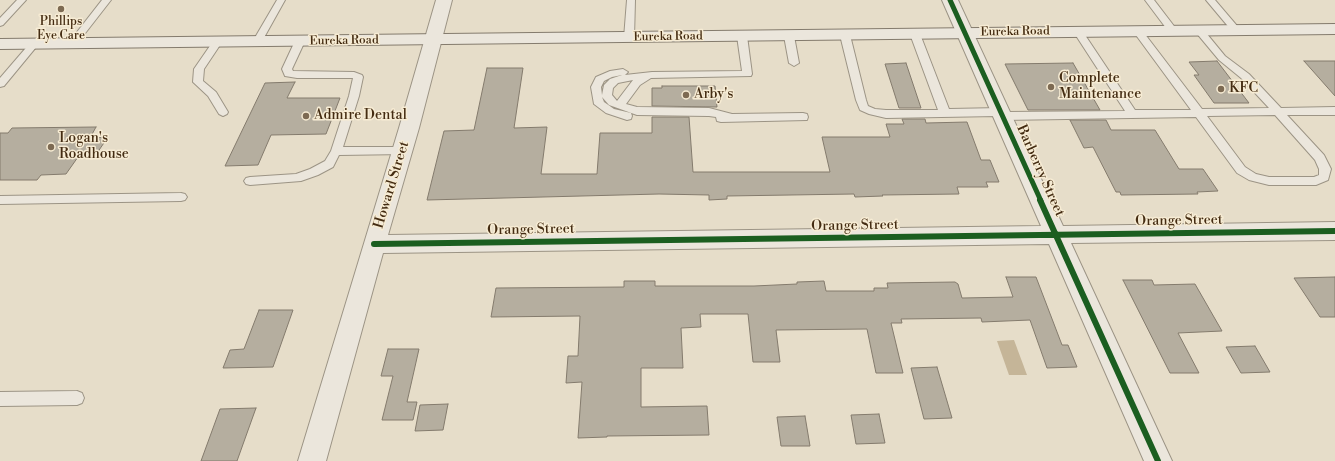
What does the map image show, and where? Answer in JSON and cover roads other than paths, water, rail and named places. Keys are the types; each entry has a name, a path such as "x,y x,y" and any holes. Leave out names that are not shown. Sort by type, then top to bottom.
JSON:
{"street":[{"name":"Howard Street","path":"312,461 434,40 444,0"},
{"name":"Barberry Street","path":"950,0 1158,461"},
{"name":"Eureka Road","path":"0,44 630,38 1138,30 1335,29"},
{"name":"Orange Street","path":"374,244 1335,231"}],"lane":[{"path":"0,23 22,0"},
{"path":"73,43 107,0"},
{"path":"258,41 281,0"},
{"path":"630,38 631,0"},
{"path":"1149,0 1172,30"},
{"path":"1210,0 1235,29"},
{"path":"1138,30 1241,170 1253,177 1269,181 1316,181 1324,177 1326,168 1320,158 1245,76 1222,58 1199,30"},
{"path":"1078,31 1132,114"},
{"path":"915,34 945,113"},
{"path":"845,35 861,100 864,108 873,112 886,114 1132,114 1335,111"},
{"path":"729,118 709,112 637,111 613,103 607,96 608,87 614,81 624,78 652,75 747,74 742,36"},
{"path":"789,36 794,63"},
{"path":"250,182 297,178 314,172 329,164 336,151 354,96 358,77 354,75 289,74 287,69 300,41"},
{"path":"217,42 200,70 198,82 212,94 223,112"},
{"path":"0,84 34,44"},
{"path":"652,75 642,72 624,72 610,74 600,79 596,87 599,104 610,111 633,118 803,117"},
{"path":"619,106 636,83 652,75"},
{"path":"336,151 402,151"},
{"path":"0,200 182,197"},
{"path":"0,399 77,398"}],"place":[{"name":"Phillips Eye Care","path":"61,9"},
{"name":"Complete Maintenance","path":"1051,87"},
{"name":"KFC","path":"1221,89"},
{"name":"Arby's","path":"686,95"},
{"name":"Admire Dental","path":"306,116"},
{"name":"Logan's Roadhouse","path":"51,147"}]}
